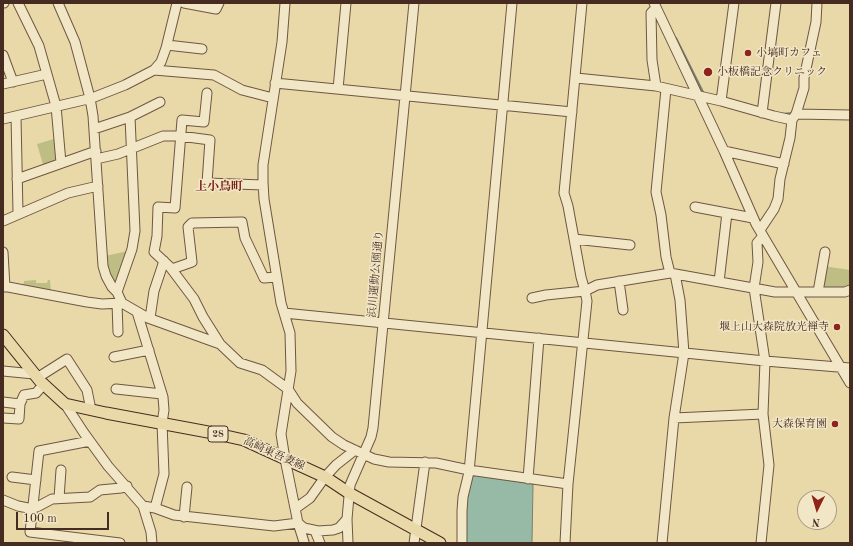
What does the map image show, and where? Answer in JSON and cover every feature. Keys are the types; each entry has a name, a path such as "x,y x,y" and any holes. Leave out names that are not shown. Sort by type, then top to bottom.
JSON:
{"main road":[{"path":"3,335 38,379 65,404"},
{"name":"高崎東吾妻線","path":"65,404 244,440 325,477 349,493 440,543"}],"street":[{"path":"18,3 39,46 56,106 61,163"},
{"path":"58,3 75,42 90,98 94,129 103,266 112,287 117,292 120,303 118,332"},
{"path":"3,119 90,98 126,85 154,70 161,62 167,46 177,3"},
{"path":"184,3 216,9 219,3"},
{"path":"285,3 282,42 263,165 263,185 276,277 290,334 292,352 291,371 281,434 298,523 304,542"},
{"path":"338,90 346,3"},
{"name":"浜川運動公園通り","path":"348,543 347,519 350,485 359,452 373,428 414,3"},
{"path":"462,543 463,497 469,470 512,3"},
{"path":"565,543 568,484 586,301 564,193 582,3"},
{"path":"721,101 734,3"},
{"path":"762,113 776,3"},
{"path":"761,543 769,465 763,414 764,361 754,288 758,262 757,243 778,198 779,183 794,117 804,88 804,78 816,22 817,3"},
{"path":"655,5 651,13 652,60 656,86"},
{"path":"655,5 724,151 753,218 795,292 850,383"},
{"path":"167,46 202,49"},
{"path":"3,55 13,82"},
{"path":"154,70 214,75 242,90 273,98"},
{"path":"3,84 47,74"},
{"path":"576,78 656,86 698,95 762,113 794,117 850,115"},
{"path":"275,83 572,112"},
{"path":"662,543 674,418 684,353 680,300 666,256 661,215 656,192 666,89"},
{"path":"207,93 204,122 182,120 175,208 158,208 157,236 154,252 172,269 194,299 203,317 220,344 240,363 262,370 288,389 297,403 332,436 374,459 389,462 436,463 469,470 568,484"},
{"path":"94,129 130,118 160,102"},
{"path":"16,116 18,213"},
{"path":"117,292 132,250 135,231 130,118"},
{"path":"17,179 61,163 96,155 118,154 163,136 180,136 210,140 207,183 263,185"},
{"path":"724,151 784,164"},
{"path":"3,221 18,213 68,193 98,186"},
{"path":"695,207 753,218"},
{"path":"719,282 727,213"},
{"path":"172,269 192,262 188,227 192,223 242,222 245,238 264,278 276,277"},
{"path":"574,239 630,245"},
{"path":"3,252 4,287 87,302 102,304 120,303 150,318 220,344"},
{"path":"818,292 825,252"},
{"path":"150,318 154,291 164,261"},
{"path":"532,298 585,291 597,285 672,273 776,292 850,290"},
{"path":"619,281 624,310"},
{"path":"137,312 162,394 164,410 162,424 164,474 155,508"},
{"path":"284,313 764,361 850,368"},
{"path":"528,479 539,338"},
{"path":"114,357 149,350"},
{"path":"3,418 19,419 20,404 24,395 36,393 38,379 67,359 87,390 92,410"},
{"path":"3,371 38,379"},
{"path":"116,389 162,394"},
{"path":"3,402 20,404"},
{"path":"65,404 108,466 143,506 151,532 152,543"},
{"path":"674,418 763,414"},
{"path":"90,441 39,451 30,532 120,543"},
{"path":"296,508 310,498 325,477 336,465 359,452"},
{"path":"414,543 425,462"},
{"path":"59,498 61,470"},
{"path":"12,477 36,480"},
{"path":"3,500 18,506 36,507 48,500 59,498 90,497 100,490 127,486"},
{"path":"184,517 187,487"},
{"path":"143,506 184,517 274,526 298,523 304,528 315,531 327,531 339,528 347,519"},
{"path":"315,531 320,543"}],"shaded area":[{"path":"57,138 59,160 44,168 37,144"},
{"path":"128,251 117,285 114,286 109,277 105,256"},
{"path":"823,266 850,270 850,288 821,289"},
{"path":"36,280 36,283 47,283 48,280 50,280 51,292 23,287 24,281"},
{"path":"471,474 533,484 532,543 464,543 464,512"}],"waterway":[{"path":"676,38 704,94"},
{"path":"781,114 793,113"}],"place":[{"name":"小塙町カフェ","path":"748,53"},
{"name":"小板橋記念クリニック","path":"708,72"},
{"name":"堰上山大森院放光禅寺","path":"837,327"},
{"name":"大森保育園","path":"835,424"}],"district":[{"name":"上小鳥町","path":"219,187"}]}
